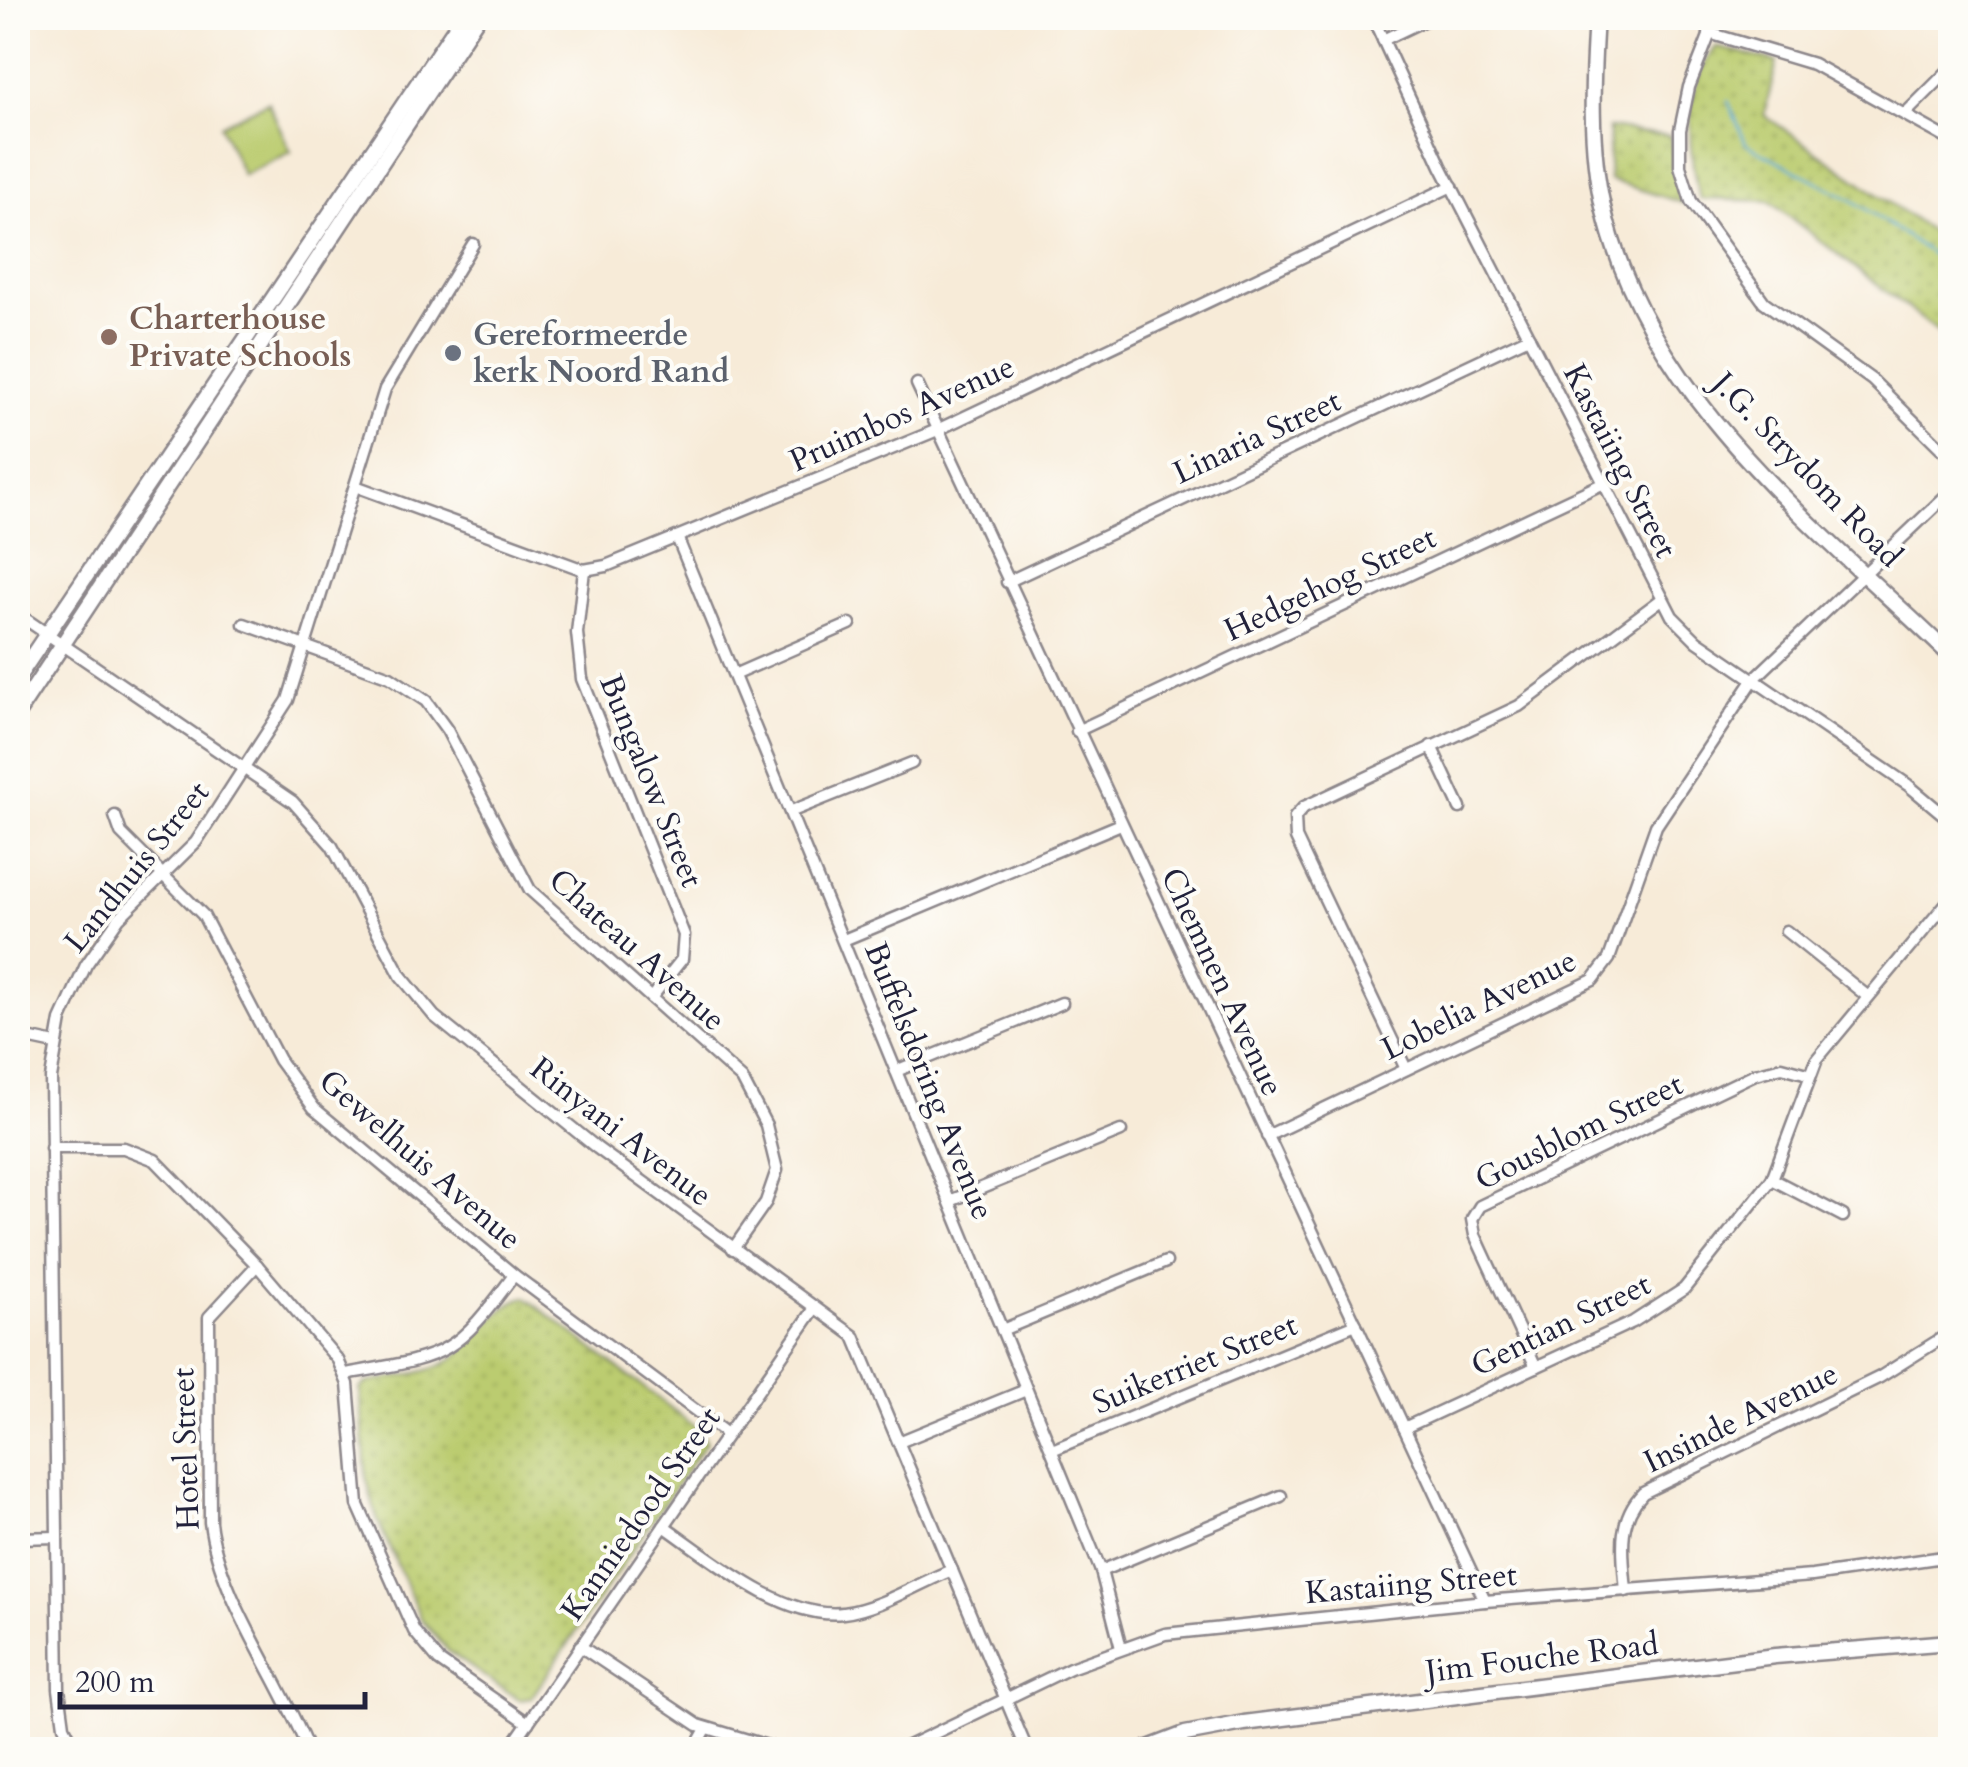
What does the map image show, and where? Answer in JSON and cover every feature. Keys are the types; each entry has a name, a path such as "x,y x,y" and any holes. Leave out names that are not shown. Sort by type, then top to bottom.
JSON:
{"main road":[{"path":"18,677 462,18"},
{"path":"18,712 477,18"},
{"name":"J.G. Strydom Road","path":"1596,18 1597,173 1611,234 1644,318 1679,375 1727,436 1950,655"},
{"name":"Jim Fouche Road","path":"1143,1750 1185,1734 1244,1723 1776,1656 1950,1642"}],"street":[{"name":"Kastaiing Street","path":"1373,18 1452,186 1662,599 1686,632 1908,784 1950,820"},
{"path":"1383,40 1429,18"},
{"path":"1716,18 1689,87 1680,130 1680,166 1691,201 1764,302 1872,380 1950,457"},
{"path":"1709,33 1813,64 1950,140"},
{"path":"1906,114 1950,69"},
{"name":"Pruimbos Avenue","path":"584,570 606,566 677,538 935,431 1452,186"},
{"name":"Landhuis Street","path":"76,1750 60,1712 51,1148 56,1044 69,998 86,965 119,918 196,842 282,712 306,650 388,381 473,244"},
{"name":"Linaria Street","path":"1006,582 1529,337"},
{"name":"Chemnen Avenue","path":"916,384 1485,1601"},
{"name":"Hedgehog Street","path":"1077,731 1604,482"},
{"path":"358,486 584,570"},
{"name":"Lobelia Avenue","path":"1267,1136 1583,986 1602,970 1656,826 1754,679 1950,492"},
{"name":"Buffelsdoring Avenue","path":"677,538 846,940 1102,1571 1121,1648"},
{"name":"Bungalow Street","path":"584,570 577,633 582,679 684,935 682,958 651,998"},
{"path":"1406,1069 1293,823 1304,807 1529,700 1662,599"},
{"name":"Rinyani Avenue","path":"18,614 293,802 332,846 401,976 434,1016 597,1148 854,1336 1027,1750"},
{"name":"Chateau Avenue","path":"244,624 390,678 426,702 446,730 530,890 734,1070 758,1106 777,1170 772,1191 733,1249"},
{"path":"736,674 850,624"},
{"path":"1431,746 1460,808"},
{"path":"792,811 912,763"},
{"name":"Gewelhuis Avenue","path":"115,816 122,834 203,915 278,1060 314,1108 514,1275 727,1434"},
{"path":"846,940 1120,824"},
{"name":"Gentian Street","path":"1404,1428 1633,1322 1674,1298 1772,1180 1808,1074 1867,996 1950,898"},
{"path":"1786,931 1867,996"},
{"path":"896,1071 1062,1003"},
{"path":"18,1036 56,1044"},
{"name":"Gousblom Street","path":"1536,1366 1475,1235 1472,1219 1480,1206 1755,1074 1782,1067 1808,1074"},
{"path":"950,1201 1122,1130"},
{"path":"51,1148 124,1148 154,1160 320,1334 345,1374 358,1505 409,1621 439,1661 528,1722"},
{"path":"1772,1180 1843,1216"},
{"path":"1002,1330 1166,1262"},
{"name":"Hotel Street","path":"257,1265 218,1302 210,1317 212,1534 230,1585 308,1750"},
{"path":"345,1374 444,1352 468,1334 514,1275"},
{"name":"Kanniedood Street","path":"509,1750 815,1308"},
{"name":"Suikerriet Street","path":"1052,1450 1356,1324"},
{"name":"Insinde Avenue","path":"1626,1592 1624,1528 1632,1506 1644,1493 1880,1377 1950,1333"},
{"path":"899,1442 1026,1390"},
{"path":"1102,1571 1281,1496"},
{"path":"664,1526 762,1592 825,1612 856,1610 952,1570"},
{"path":"18,1538 57,1537"},
{"name":"Kastaiing Street","path":"900,1750 1121,1648 1177,1632 1485,1601 1812,1576 1950,1556"},
{"path":"580,1646 706,1729 781,1750"},
{"path":"694,1750 706,1729"}],"green space":[{"path":"1716,47 1777,62 1764,115 1950,245 1950,341 1769,201 1700,199 1690,140 1692,100 1697,81"},
{"path":"268,102 291,152 243,175 220,125"},
{"path":"1609,128 1670,136 1683,203 1609,180"},
{"path":"525,1297 701,1431 706,1442 531,1698 519,1700 449,1652 421,1619 377,1519 366,1477 360,1389 366,1383 443,1364 461,1352 505,1307"}],"waterway":[{"path":"1728,101 1746,144 1852,200 1950,266"}],"place":[{"name":"Charterhouse Private Schools","path":"109,337"},
{"name":"Gereformeerde kerk Noord Rand","path":"453,353"}]}
